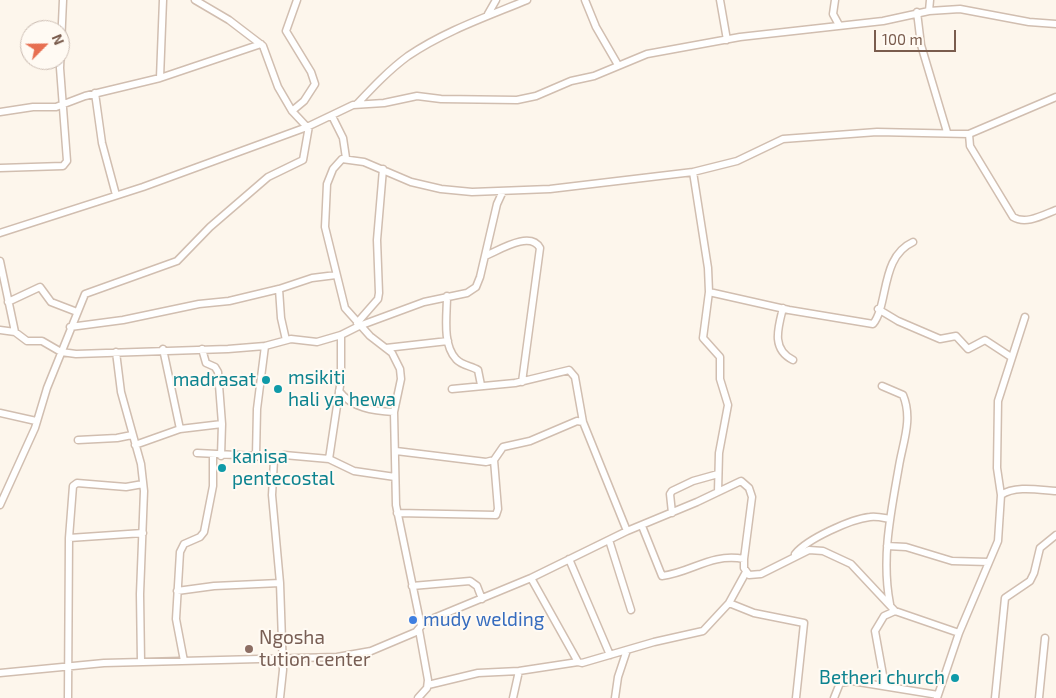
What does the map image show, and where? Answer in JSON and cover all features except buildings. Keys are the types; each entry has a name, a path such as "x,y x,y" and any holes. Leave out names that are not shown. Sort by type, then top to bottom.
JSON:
{"street":[{"path":"0,168 39,168 66,164 68,154 62,106 60,68 63,0"},
{"path":"160,78 163,0"},
{"path":"195,0 230,20 261,44 278,87 292,111 308,126"},
{"path":"292,111 304,101 315,84 311,72 286,31 297,0"},
{"path":"488,14 496,0"},
{"path":"357,104 379,80 408,57 488,14 527,0"},
{"path":"585,0 596,27 618,65"},
{"path":"720,0 727,40"},
{"path":"835,0 833,14 839,25"},
{"path":"929,11 930,0"},
{"path":"0,233 116,196 308,126 357,104 384,103 417,96 442,99 517,100 536,96 571,81 594,76 647,54 727,40 883,21 917,12 960,9 1029,22 1056,24"},
{"path":"917,12 922,45 947,132"},
{"path":"0,112 62,106 78,98 160,78 261,44"},
{"path":"96,94 102,143 116,196"},
{"path":"428,685 419,630 422,623 412,586 406,548 397,513 394,412 401,379 400,369 394,356 358,324 343,303 325,227 325,207 330,177 341,160 346,158 383,170 411,182 441,189 472,192 550,189 693,172 737,162 779,139 860,133 947,132 968,134 1056,97"},
{"path":"332,116 343,138 346,158"},
{"path":"0,505 36,422 70,327 85,294 177,261 210,228 268,177 301,162 308,126"},
{"path":"968,134 970,146 1013,217 1024,220 1033,219 1056,210"},
{"path":"358,324 380,293 377,240 383,170"},
{"path":"693,172 708,268 709,292 703,338 720,357 720,379 728,402 719,453 718,492"},
{"path":"0,330 15,332 27,341 42,341 61,352 76,354 265,346 286,340 317,342 341,335 358,324 424,302 466,293 476,287 497,204 503,191"},
{"path":"485,256 524,241 535,242 540,248 522,382"},
{"path":"709,292 872,325 890,270 906,246 914,242"},
{"path":"0,261 15,332"},
{"path":"70,327 123,320 199,304 229,301 279,289 312,278 336,275"},
{"path":"8,302 40,287 50,302 77,312"},
{"path":"279,289 281,318 286,340"},
{"path":"447,296 448,341 456,360 478,370 481,386"},
{"path":"783,308 777,333 777,344 784,354 793,360"},
{"path":"878,309 898,321 942,340 957,336 969,350 985,340 1011,357"},
{"path":"834,698 838,685 842,682 885,686 937,696 959,633 998,541 1001,495 997,468 998,401 1025,317"},
{"path":"329,459 338,391 341,335"},
{"path":"386,348 448,341"},
{"path":"256,456 257,409 265,346"},
{"path":"163,349 180,429"},
{"path":"202,349 206,363 218,372 222,424 220,456"},
{"path":"116,352 121,392 143,484 140,594 141,662"},
{"path":"452,388 522,382 560,371 571,371 575,377 583,422 627,531"},
{"path":"882,386 903,395 908,426 899,464 887,546 886,586 890,605"},
{"path":"338,391 356,406 382,412 394,412"},
{"path":"0,413 36,422"},
{"path":"397,513 496,515 498,510 494,460 503,446 530,441 577,421 583,422"},
{"path":"135,445 180,429 222,424"},
{"path":"78,440 109,439 132,434"},
{"path":"396,451 469,461 486,462 494,460"},
{"path":"197,454 256,456 274,460 284,455 329,459 354,471 396,477"},
{"path":"184,661 177,633 177,591 182,546 200,537 208,520 213,486 212,455"},
{"path":"274,460 272,495 280,583 282,657 280,698"},
{"path":"672,513 670,494 672,491 693,480 718,474"},
{"path":"418,698 428,685 478,673 519,671 582,663 703,632 729,603 746,572 744,559 752,511 751,492 740,481 672,513 627,531 531,578 422,623"},
{"path":"68,698 68,538 72,490 75,484 126,487 143,484"},
{"path":"1001,495 1007,491 1056,491"},
{"path":"793,557 804,546 823,535 861,519 880,517 890,519"},
{"path":"642,526 662,576 687,570 715,558 744,559"},
{"path":"68,538 143,533"},
{"path":"994,698 1005,598 1030,581 1034,573 1040,548 1056,535"},
{"path":"609,540 631,610"},
{"path":"887,546 906,547 952,561 989,562"},
{"path":"746,572 752,576 761,574 793,557 812,550 823,551 842,558 861,573 895,611 959,633"},
{"path":"569,560 610,655"},
{"path":"531,578 578,662"},
{"path":"412,586 470,581 477,586 482,599"},
{"path":"177,591 214,586 280,583"},
{"path":"729,603 754,614 804,624 796,698"},
{"path":"885,686 875,631 884,616 895,611"},
{"path":"0,673 69,666 141,662 282,657 318,659 355,655 371,651 419,630"},
{"path":"1039,698 1045,638"},
{"path":"615,698 618,677 627,650"},
{"path":"513,698 519,671"}],"place":[{"name":"madrasat","path":"266,380"},
{"name":"msikiti hali ya hewa","path":"278,389"},
{"name":"kanisa pentecostal","path":"222,468"},
{"name":"mudy welding","path":"413,620"},
{"name":"Ngosha tution center","path":"249,649"},
{"name":"Betheri church","path":"955,678"}]}
